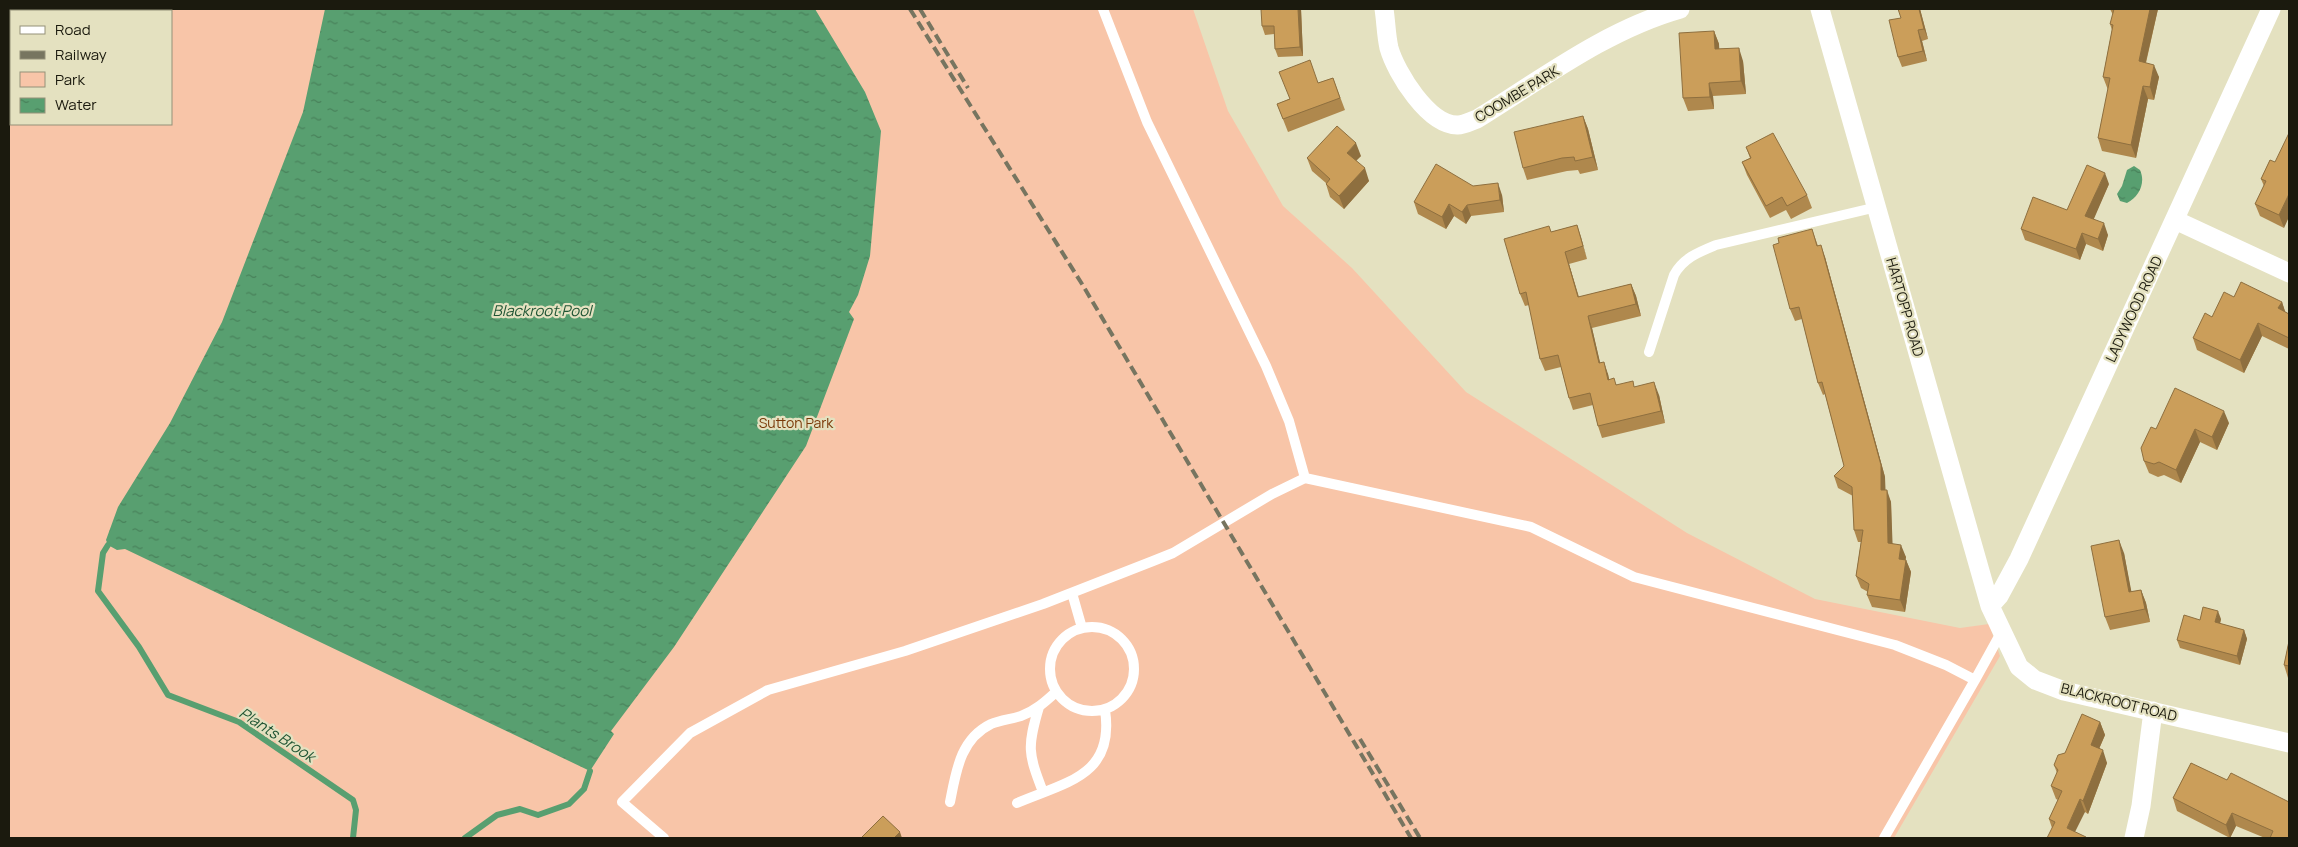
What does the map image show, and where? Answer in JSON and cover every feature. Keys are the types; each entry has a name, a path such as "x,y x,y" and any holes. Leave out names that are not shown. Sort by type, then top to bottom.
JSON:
{"street":[{"name":"COOMBE PARK","path":"1384,9 1389,48 1399,72 1429,114 1443,122 1459,126 1477,119 1619,32 1656,16 1680,9"},
{"name":"HARTOPP ROAD","path":"1820,9 1990,606"},
{"name":"LADYWOOD ROAD","path":"1990,606 1999,596 2020,559 2271,9"},
{"path":"2175,220 2289,273"},
{"name":"BLACKROOT ROAD","path":"1990,606 2019,667 2035,680 2064,691 2289,743"},
{"path":"2134,838 2141,806 2153,711"}],"lane":[{"path":"1103,9 1147,122 1266,366 1290,421 1305,478"},
{"path":"1649,352 1674,275 1680,264 1697,253 1716,245 1876,207"},
{"path":"664,838 622,802 690,733 768,690 905,651 1072,593 1173,553 1272,494 1305,478 1531,527 1634,576 1895,645 1946,664 1975,680"},
{"path":"1072,593 1082,628"},
{"path":"1097,627 1110,631 1122,640 1134,666 1133,680 1127,693 1118,703 1105,710 1090,712 1076,709 1065,702 1056,692 1050,680 1049,666 1052,653 1070,633 1082,628 1097,627"},
{"path":"1884,838 2002,631"},
{"path":"950,802 956,770 962,752 971,739 991,724 1023,715 1039,707 1056,692"},
{"path":"1039,707 1030,737 1030,754 1043,792"},
{"path":"1017,803 1079,776 1100,758 1106,742 1105,710"}],"green space":[{"name":"Sutton Park","path":"9,9 1193,9 1228,111 1283,206 1352,268 1466,392 1687,533 1815,599 1960,628 1989,624 2000,656 1894,838 9,838"}],"water":[{"name":"Blackroot Pool","path":"325,9 815,9 865,92 881,131 870,256 858,295 849,312 854,319 806,446 674,647 611,731 614,734 590,771 125,549 117,550 108,545 106,540 118,507 170,423 222,322 303,112"},
{"path":"2134,166 2140,170 2142,185 2135,197 2127,203 2120,201 2117,194 2122,186 2127,170"}],"building":[{"path":"1261,9 1298,9 1300,47 1275,49 1274,26 1262,26"},
{"path":"1898,9 1919,9 1924,29 1918,30 1923,51 1898,57 1889,20 1901,18"},
{"path":"2114,9 2150,9 2139,61 2154,65 2150,87 2143,86 2131,145 2098,138 2110,78 2103,77 2113,25 2110,24"},
{"path":"1714,31 1715,49 1739,48 1741,81 1709,83 1710,97 1683,98 1679,33"},
{"path":"1310,60 1318,83 1333,78 1340,98 1283,119 1277,104 1290,99 1279,72"},
{"path":"1583,116 1593,157 1575,161 1574,157 1562,158 1523,168 1514,132"},
{"path":"1337,126 1356,143 1347,153 1365,168 1339,196 1326,184 1330,179 1307,158"},
{"path":"1773,133 1807,195 1787,206 1782,197 1766,206 1742,162 1751,158 1746,147"},
{"path":"2289,133 2289,194 2279,215 2255,204 2266,181 2261,179 2270,160 2275,162"},
{"path":"1436,164 1473,186 1498,183 1500,200 1467,205 1462,212 1449,204 1442,217 1414,202"},
{"path":"2087,165 2105,173 2085,216 2104,223 2098,239 2082,233 2076,249 2021,229 2033,197 2067,210"},
{"path":"1577,225 1583,246 1565,252 1578,297 1631,284 1636,304 1588,316 1599,363 1604,362 1608,380 1614,378 1616,385 1633,381 1634,387 1654,382 1661,411 1598,426 1590,393 1569,398 1558,355 1540,359 1526,292 1520,294 1504,239 1549,226 1551,232"},
{"path":"1812,229 1817,246 1821,245 1881,465 1881,490 1887,490 1888,543 1901,545 1899,559 1906,560 1900,600 1867,595 1869,584 1856,576 1863,530 1854,530 1852,487 1834,476 1844,466 1822,382 1818,383 1799,307 1790,309 1773,245 1779,243 1778,238"},
{"path":"2241,282 2282,302 2278,308 2289,314 2289,338 2258,323 2240,360 2193,338 2205,313 2212,317 2224,292 2234,297"},
{"path":"2175,388 2224,411 2212,437 2195,429 2176,470 2159,462 2154,464 2144,461 2141,448 2151,427 2156,429"},
{"path":"2119,540 2129,592 2141,590 2145,609 2105,617 2091,546"},
{"path":"2203,607 2218,611 2215,622 2244,630 2237,656 2177,640 2184,615 2200,620"},
{"path":"2289,641 2289,666 2284,665"},
{"path":"2082,714 2100,722 2091,745 2103,750 2083,801 2080,799 2067,828 2086,838 2047,838 2055,822 2049,819 2062,791 2051,786 2058,770 2054,765 2058,755 2065,753"},
{"path":"2191,763 2227,780 2231,773 2289,802 2289,838 2270,838 2273,831 2232,813 2226,825 2173,798"},
{"path":"883,816 900,832 894,838 861,838"}],"waterway":[{"name":"Plants Brook","path":"108,545 103,553 98,591 139,647 168,695 239,722 353,800 356,810 353,838"},
{"path":"465,838 497,815 520,809 538,815 569,804 584,789 590,771"}],"railway":[{"path":"910,9 1082,284 1411,838"},
{"path":"920,9 968,88"},
{"path":"1360,739 1420,838"}]}
